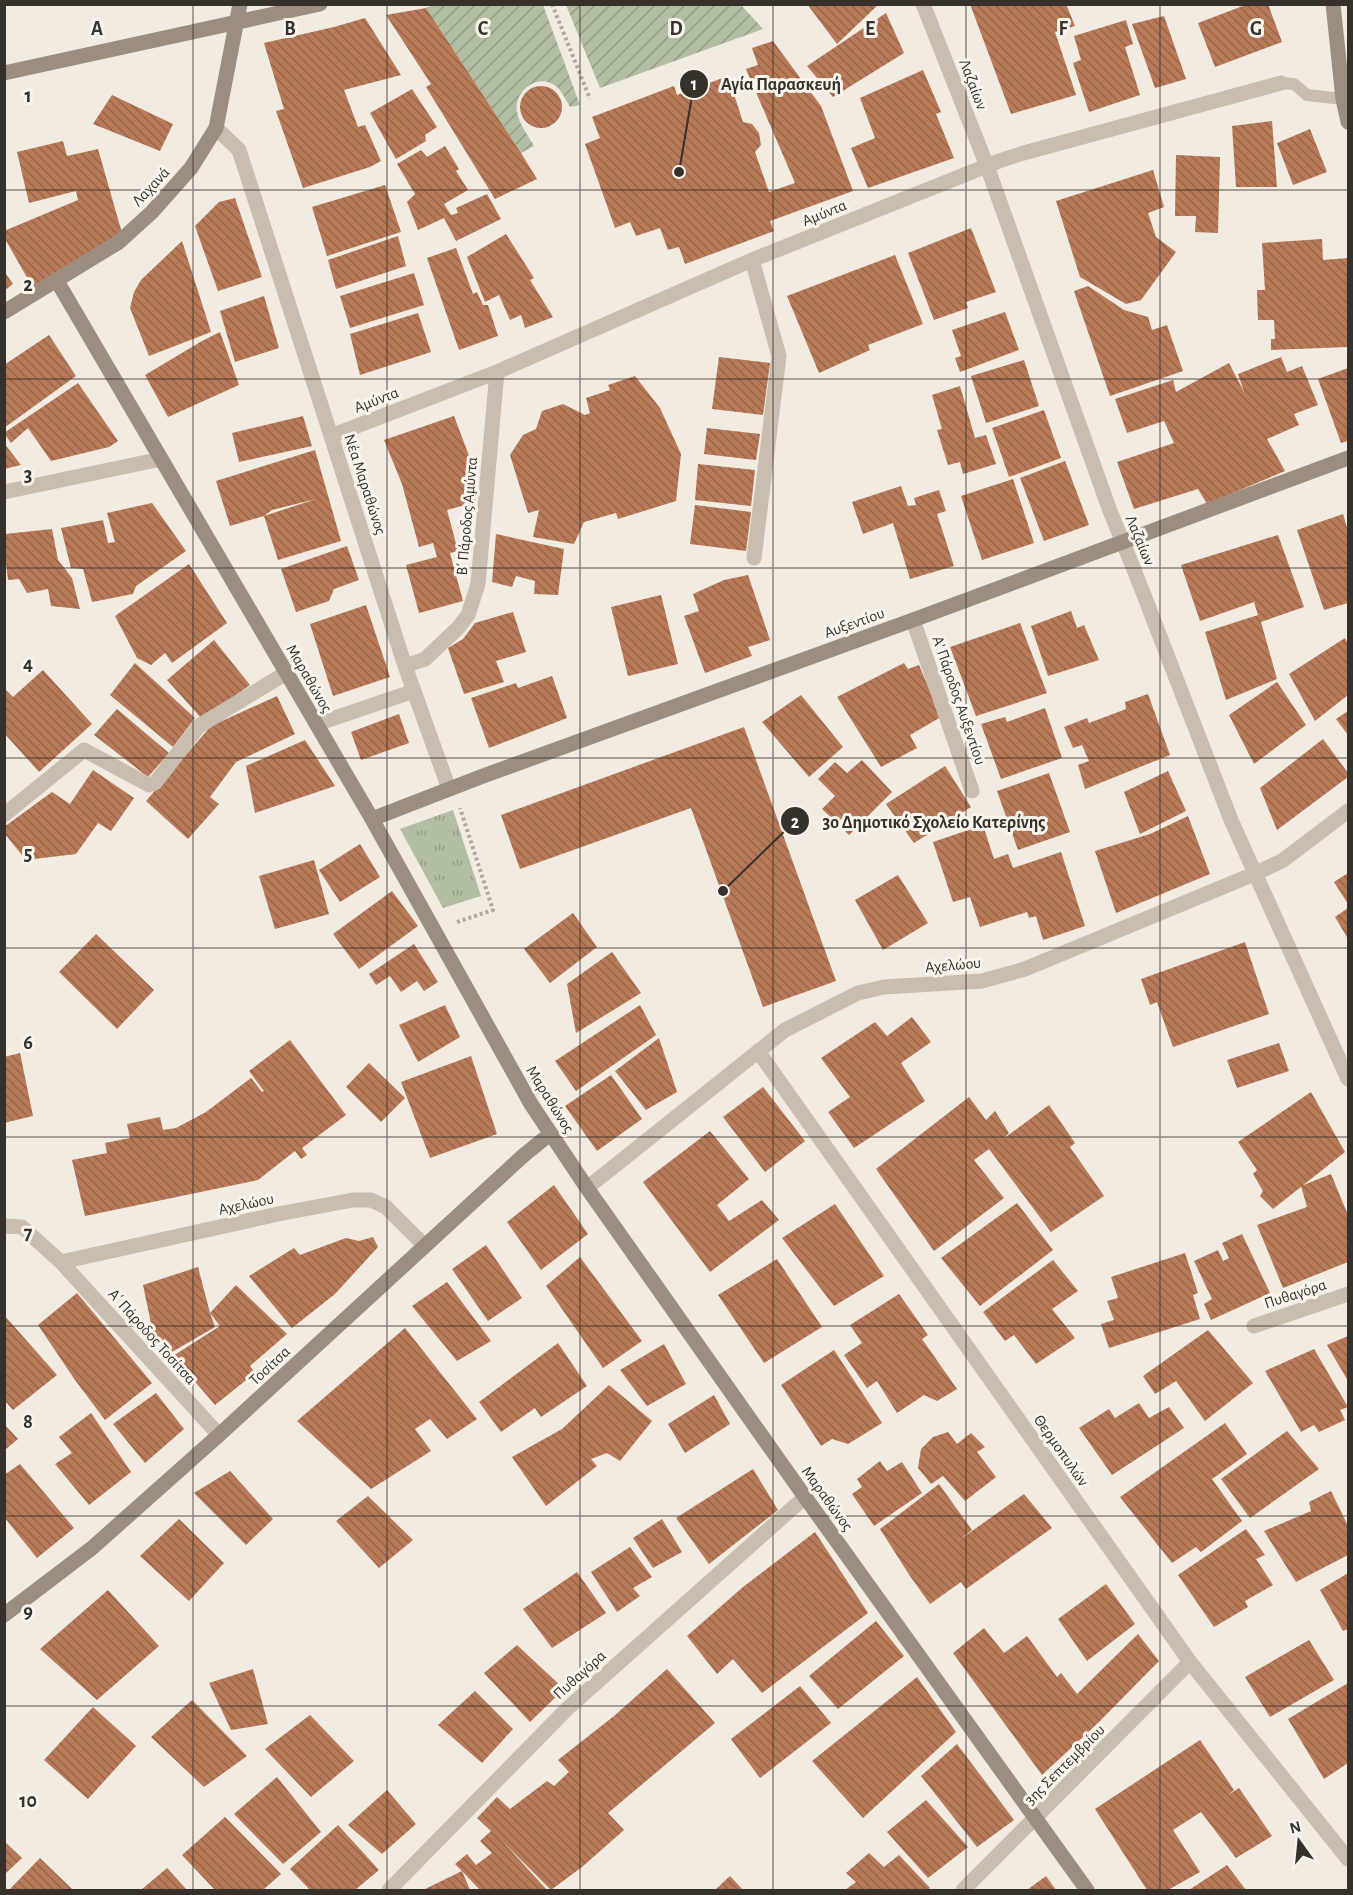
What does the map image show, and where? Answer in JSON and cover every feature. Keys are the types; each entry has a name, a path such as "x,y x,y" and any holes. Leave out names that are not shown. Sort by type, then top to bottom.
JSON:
{"street":[{"name":"Λαχανά","path":"4,312 118,242 152,212 191,168 216,128 240,4"},
{"path":"4,73 320,4"},
{"name":"Λαζαίων","path":"923,4 987,166 1106,500 1230,820 1348,1079"},
{"path":"1333,4 1343,49 1343,99 1348,122"},
{"name":"Αμύντα","path":"331,436 497,372 752,260 987,166 1020,154 1281,83"},
{"name":"Νέα Μαραθώνος","path":"216,128 239,150 405,666 451,788"},
{"path":"752,260 779,356 754,558"},
{"name":"Μαραθώνος","path":"57,281 372,819 550,1134 805,1497 1087,1890"},
{"name":"Β΄ Πάροδος Αμύντα","path":"405,666 425,659 458,628 468,615 478,584 497,372"},
{"name":"Αυξεντίου","path":"372,819 1348,458"},
{"path":"4,492 162,459"},
{"name":"Αʹ Πάροδος Αυξεντίου","path":"913,620 972,791"},
{"path":"4,815 84,750 149,785 155,783 200,726 286,673"},
{"path":"317,724 414,692"},
{"name":"Αχελώου","path":"587,1188 785,1030 858,993 884,987 982,981 1024,969 1282,861 1348,811"},
{"name":"Θερμοπυλών","path":"758,1052 1190,1662 1348,1859"},
{"name":"Τοσίτσα","path":"4,1615 92,1548 219,1435 424,1245 550,1134"},
{"name":"Αχελώου","path":"61,1262 352,1200 371,1200 386,1207 424,1245"},
{"name":"Α΄ Πάροδος Τοσίτσα","path":"4,1226 22,1227 61,1262 219,1435"},
{"name":"Πυθαγόρα","path":"1254,1326 1348,1294"},
{"name":"Πυθαγόρα","path":"389,1890 568,1708 805,1497"},
{"name":"3ης Σεπτεμβρίου","path":"963,1890 1190,1662"}],"lane":[{"name":"Αμύντα","path":"1281,83 1294,84 1307,95 1343,99"}],"path":[{"path":"552,4 590,99"},
{"path":"433,929 493,910 451,788"}],"green space":[{"path":"436,4 543,5 580,105 570,107 559,89 550,83 535,82 529,86 519,97 517,112 534,146 521,153 426,8"},
{"path":"566,5 741,5 763,29 600,88"},
{"path":"453,810 481,896 443,908 400,829"}],"building":[{"path":"807,4 879,4 837,44"},
{"path":"970,4 1066,4 1075,26 1055,32 1076,95 1011,114"},
{"path":"1248,4 1268,4 1282,42 1215,67 1198,23"},
{"path":"426,8 537,179 495,199 426,87 431,84 386,15"},
{"path":"886,13 904,53 833,97 807,66"},
{"path":"1164,16 1186,79 1155,88 1132,24"},
{"path":"365,18 401,75 344,90 358,127 365,125 381,161 370,167 303,188 276,111 284,109 264,43"},
{"path":"1126,20 1133,44 1125,47 1140,95 1089,112 1073,63 1081,60 1074,36"},
{"path":"773,41 821,106 853,191 770,221 774,231 685,264 679,247 668,250 660,228 636,236 630,222 615,228 585,144 600,138 592,117 674,86 677,95 728,76 743,122 752,124 759,133 761,145 755,152 769,192 795,183 746,69 758,65 752,48"},
{"path":"923,70 941,112 936,114 954,158 868,188 851,148 875,138 860,98"},
{"path":"541,86 556,92 562,107 556,122 541,128 526,122 520,107 526,92"},
{"path":"412,89 437,127 425,135 426,141 396,159 370,113"},
{"path":"112,95 173,124 160,151 93,124"},
{"path":"1272,121 1277,187 1236,187 1232,126"},
{"path":"1310,129 1327,172 1293,185 1277,143"},
{"path":"63,141 67,156 98,149 122,233 33,288 4,237 4,231 78,200 76,191 29,203 17,152"},
{"path":"445,146 459,169 456,171 468,190 444,204 451,215 458,213 456,208 487,194 501,219 456,241 444,218 418,230 407,202 415,194 397,164 421,150 427,157"},
{"path":"1176,155 1220,157 1218,233 1195,232 1196,216 1175,216"},
{"path":"1153,170 1164,207 1148,213 1156,237 1176,252 1141,300 1126,304 1080,277 1056,201"},
{"path":"385,185 401,232 327,256 312,207"},
{"path":"235,198 262,277 218,291 195,226 219,202"},
{"path":"971,228 996,292 966,302 968,308 934,320 908,253"},
{"path":"506,234 534,278 530,280 553,317 525,328 521,315 510,320 499,295 485,302 467,257"},
{"path":"398,236 406,266 336,289 328,260"},
{"path":"1322,239 1323,260 1348,258 1348,347 1271,350 1271,339 1275,339 1274,320 1258,320 1257,290 1265,290 1262,243"},
{"path":"182,241 211,332 149,356 130,308 134,292 141,280"},
{"path":"456,248 473,294 477,292 483,305 488,305 498,336 459,350 427,258"},
{"path":"895,255 923,324 868,345 870,350 819,373 787,296"},
{"path":"4,271 13,284 4,291"},
{"path":"414,273 424,305 350,328 340,296"},
{"path":"1088,286 1124,310 1148,317 1152,330 1167,325 1183,371 1110,396 1074,291"},
{"path":"264,296 279,348 235,362 220,311"},
{"path":"1005,312 1019,350 960,372 955,358 961,356 952,330"},
{"path":"418,313 431,352 360,375 350,334"},
{"path":"220,332 239,385 168,417 145,375"},
{"path":"49,335 76,376 4,428 4,365"},
{"path":"719,357 770,363 763,415 712,409"},
{"path":"1281,357 1287,372 1302,366 1318,405 1294,414 1299,425 1267,439 1285,471 1207,504 1198,489 1134,509 1117,462 1174,443 1164,421 1127,433 1115,399 1173,380 1176,392 1229,363 1244,392 1238,374"},
{"path":"1024,360 1039,406 986,423 971,376"},
{"path":"1348,368 1348,441 1341,443 1318,379"},
{"path":"635,376 660,408 681,454 676,501 618,519 616,513 584,522 574,544 533,537 539,510 528,513 510,455 523,435 536,429 542,411 563,404 585,415 590,413 586,398 610,390 608,385"},
{"path":"78,383 118,441 109,447 51,461 28,428 11,443 4,433"},
{"path":"960,386 975,438 986,435 996,464 963,474 960,462 948,465 937,430 942,429 932,395"},
{"path":"1044,410 1061,458 1009,477 992,428"},
{"path":"303,416 312,446 239,462 232,433"},
{"path":"454,416 471,461 466,466 476,502 447,510 458,551 450,553 463,601 419,613 406,565 437,557 433,543 419,547 402,484 384,440"},
{"path":"707,428 760,434 756,460 704,454"},
{"path":"4,443 21,465 4,469"},
{"path":"315,450 341,541 278,560 264,516 230,526 216,481","holes":["316,499 264,516 272,510"]},
{"path":"1065,461 1089,525 1044,541 1020,478"},
{"path":"698,464 755,470 751,506 695,500"},
{"path":"1013,479 1034,543 982,560 961,496"},
{"path":"901,486 908,506 916,505 914,498 939,490 946,511 937,514 954,566 910,579 893,523 863,534 852,502"},
{"path":"152,503 186,551 136,586 133,594 92,602 83,569 71,568 61,528 103,520 108,543 115,542 107,513"},
{"path":"695,505 751,512 746,551 690,544"},
{"path":"1343,514 1348,531 1348,603 1324,610 1297,530"},
{"path":"52,529 58,560 72,578 80,609 51,606 48,589 27,593 19,579 8,580 5,534"},
{"path":"496,534 564,549 558,595 534,594 535,581 516,576 512,587 492,582"},
{"path":"1278,535 1304,607 1261,622 1277,679 1226,700 1205,632 1258,615 1254,602 1200,621 1181,565"},
{"path":"347,546 359,580 334,589 329,601 296,612 281,569"},
{"path":"189,564 227,623 172,663 165,653 151,665 137,658 115,616"},
{"path":"748,575 770,640 748,647 752,656 705,673 684,616 699,611 693,594 724,580"},
{"path":"661,595 678,664 628,676 611,607"},
{"path":"366,605 390,677 333,696 310,624"},
{"path":"1071,611 1077,628 1084,625 1099,660 1048,676 1031,626"},
{"path":"513,612 526,652 496,661 504,682 464,694 448,648 463,639 475,623"},
{"path":"1020,623 1047,693 976,716 950,647"},
{"path":"1345,638 1348,644 1348,695 1315,721 1289,674"},
{"path":"214,640 250,685 202,719 167,680"},
{"path":"135,663 195,718 173,747 110,695"},
{"path":"904,663 908,669 919,665 941,717 910,735 917,748 881,767 837,697"},
{"path":"43,670 92,724 39,772 4,733 4,688 13,697"},
{"path":"552,676 567,718 489,748 471,698 516,683 518,688"},
{"path":"1277,682 1306,725 1254,764 1229,715"},
{"path":"1148,694 1170,755 1085,789 1078,765 1089,761 1082,745 1073,748 1064,727 1087,718 1089,723 1126,709 1125,702"},
{"path":"801,695 843,747 809,777 762,722"},
{"path":"277,696 295,734 236,762 210,797 219,804 188,839 146,801 211,726"},
{"path":"1045,708 1062,758 1001,779 981,724 1005,717 1007,722"},
{"path":"117,709 169,753 148,777 94,735"},
{"path":"1348,711 1348,735 1336,719"},
{"path":"399,714 409,743 361,760 351,732"},
{"path":"744,727 836,981 763,1007 691,808 520,869 501,815"},
{"path":"1323,739 1348,773 1348,777 1277,830 1260,788"},
{"path":"305,740 335,786 255,813 246,766"},
{"path":"862,760 892,792 849,835 822,809 835,796 818,779 835,762 847,773"},
{"path":"945,766 971,807 914,843 886,804"},
{"path":"93,770 134,798 111,831 98,823 76,854 26,860 4,833 4,827 52,792 70,804"},
{"path":"1168,771 1186,811 1140,834 1124,792"},
{"path":"1049,773 1070,832 1018,850 997,791"},
{"path":"1188,816 1210,874 1116,913 1095,851 1150,834"},
{"path":"983,825 994,859 1008,854 1013,868 1061,852 1085,926 1043,940 1036,916 1029,918 1027,912 980,927 970,897 953,902 933,842"},
{"path":"360,844 380,877 340,902 319,870"},
{"path":"314,860 329,914 275,929 259,876"},
{"path":"1348,873 1348,904 1334,882"},
{"path":"898,875 928,923 883,950 855,900"},
{"path":"392,891 418,926 359,969 333,934"},
{"path":"1348,908 1348,939 1335,917"},
{"path":"573,913 597,947 550,983 524,949"},
{"path":"96,934 154,990 117,1029 59,972"},
{"path":"1245,942 1269,1014 1173,1047 1157,1002 1150,1005 1141,979"},
{"path":"414,944 438,982 424,991 417,981 401,992 390,976 376,985 369,974"},
{"path":"612,952 641,993 576,1033 567,984"},
{"path":"445,1005 460,1037 418,1062 399,1025"},
{"path":"640,1005 656,1035 576,1091 555,1061"},
{"path":"912,1017 931,1042 901,1063 925,1101 854,1148 828,1112 850,1097 821,1058 875,1022 887,1036"},
{"path":"659,1038 677,1092 646,1110 615,1071"},
{"path":"290,1040 346,1115 302,1148 307,1155 301,1159 295,1151 258,1180 85,1216 72,1160 107,1153 105,1143 130,1138 127,1124 160,1117 163,1130 176,1128 206,1112 251,1078 262,1092 264,1091 249,1071"},
{"path":"1279,1043 1289,1071 1237,1088 1227,1060"},
{"path":"20,1053 33,1116 4,1123 4,1057"},
{"path":"471,1056 497,1134 430,1158 401,1082"},
{"path":"369,1063 405,1098 381,1122 346,1087"},
{"path":"611,1075 642,1119 597,1151 565,1106"},
{"path":"763,1087 805,1141 765,1172 723,1117"},
{"path":"1311,1092 1345,1152 1273,1209 1260,1196 1263,1191 1253,1174 1257,1170 1238,1142"},
{"path":"969,1097 986,1120 995,1111 1009,1133 1003,1139 1049,1105 1075,1143 1070,1147 1104,1196 1051,1232 989,1149 974,1160 1004,1198 934,1251 876,1169"},
{"path":"710,1131 749,1179 717,1205 729,1221 762,1200 779,1220 710,1272 643,1182"},
{"path":"1331,1174 1348,1215 1348,1262 1283,1288 1257,1225 1307,1207 1301,1186"},
{"path":"554,1185 588,1234 541,1270 507,1222"},
{"path":"1017,1203 1053,1250 980,1306 941,1258"},
{"path":"835,1204 884,1276 834,1306 782,1238"},
{"path":"1242,1234 1270,1293 1211,1320 1204,1304 1212,1299 1194,1261 1218,1250 1223,1261 1229,1258 1222,1243"},
{"path":"373,1237 378,1247 335,1294 292,1328 249,1276 294,1248 300,1255 346,1238 359,1241"},
{"path":"486,1245 522,1298 488,1321 452,1269"},
{"path":"1185,1253 1198,1293 1193,1295 1200,1319 1109,1348 1101,1324 1114,1320 1107,1301 1118,1298 1111,1277"},
{"path":"580,1257 642,1341 603,1368 546,1286"},
{"path":"777,1259 822,1327 764,1363 718,1295"},
{"path":"1053,1260 1078,1291 1052,1309 1075,1338 1036,1364 1014,1335 1005,1341 983,1312"},
{"path":"198,1267 215,1327 172,1352 153,1333 143,1285"},
{"path":"447,1282 491,1341 457,1361 412,1306"},
{"path":"236,1285 287,1334 250,1366 255,1373 215,1405 173,1356 220,1326 210,1313"},
{"path":"77,1293 152,1383 105,1420 38,1325"},
{"path":"899,1294 928,1335 922,1339 957,1389 937,1401 924,1395 897,1413 877,1381 867,1388 844,1355 862,1343 850,1325"},
{"path":"4,1315 57,1375 13,1410 4,1400"},
{"path":"405,1328 477,1419 447,1439 430,1419 415,1429 431,1451 371,1489 297,1421"},
{"path":"1208,1330 1253,1383 1205,1421 1176,1381 1155,1394 1143,1376"},
{"path":"1348,1336 1348,1381 1327,1345"},
{"path":"558,1343 587,1386 541,1417 535,1408 501,1432 479,1402"},
{"path":"664,1344 686,1384 647,1406 620,1370"},
{"path":"1314,1349 1348,1407 1340,1410 1345,1420 1319,1432 1314,1425 1301,1432 1265,1371"},
{"path":"834,1350 882,1423 848,1444 832,1439 821,1446 781,1385"},
{"path":"609,1385 652,1421 620,1461 607,1453 591,1459 597,1466 546,1506 512,1457 562,1429"},
{"path":"156,1393 184,1429 145,1463 113,1424"},
{"path":"714,1395 730,1424 685,1453 668,1424"},
{"path":"1139,1403 1149,1418 1169,1407 1184,1428 1112,1475 1079,1428 1109,1409 1115,1418"},
{"path":"91,1413 131,1472 89,1505 55,1464 72,1453 59,1437"},
{"path":"1225,1423 1247,1454 1212,1479 1242,1521 1201,1552 1196,1547 1172,1563 1120,1497"},
{"path":"5,1425 18,1439 5,1450"},
{"path":"1287,1431 1319,1469 1250,1518 1221,1479"},
{"path":"948,1432 957,1444 971,1433 985,1447 977,1452 996,1477 965,1501 943,1476 931,1484 918,1468 921,1449 933,1437"},
{"path":"880,1461 887,1471 902,1462 922,1493 874,1526 852,1494 862,1487 857,1479"},
{"path":"20,1464 74,1528 37,1558 4,1517 4,1475"},
{"path":"753,1469 778,1510 709,1564 676,1518"},
{"path":"230,1471 273,1519 246,1545 194,1493"},
{"path":"939,1484 972,1530 958,1541 1024,1494 1052,1528 966,1589 961,1582 930,1604 880,1529"},
{"path":"1331,1491 1348,1526 1348,1555 1296,1582 1264,1531 1311,1511 1309,1502"},
{"path":"368,1496 413,1540 379,1568 336,1521"},
{"path":"179,1519 224,1563 189,1601 140,1556"},
{"path":"662,1519 682,1552 653,1568 633,1538"},
{"path":"1246,1529 1265,1555 1256,1559 1273,1585 1245,1601 1248,1607 1214,1627 1178,1575"},
{"path":"815,1532 868,1613 762,1693 733,1659 717,1674 687,1636 743,1587"},
{"path":"630,1547 652,1577 633,1588 640,1596 617,1612 591,1572"},
{"path":"577,1572 606,1613 552,1648 523,1609"},
{"path":"1348,1573 1348,1629 1343,1631 1320,1590"},
{"path":"1106,1584 1135,1624 1087,1661 1058,1619"},
{"path":"108,1590 159,1646 97,1700 40,1649"},
{"path":"876,1621 904,1656 838,1709 809,1676"},
{"path":"984,1628 1004,1653 1027,1636 1057,1677 1061,1673 1077,1694 1138,1634 1159,1661 1098,1723 1042,1775 953,1653"},
{"path":"1309,1640 1334,1680 1270,1717 1245,1677"},
{"path":"517,1645 564,1689 530,1722 484,1673"},
{"path":"253,1669 268,1724 231,1730 209,1683"},
{"path":"667,1669 715,1723 608,1813 624,1830 582,1867 551,1890 501,1840 547,1890 480,1890 455,1864 467,1854 476,1865 492,1853 480,1841 491,1831 477,1818 497,1797 510,1809 547,1781 554,1786 569,1772 558,1760 614,1716"},
{"path":"917,1677 956,1732 863,1818 812,1761"},
{"path":"1348,1683 1348,1763 1324,1779 1288,1719"},
{"path":"800,1686 831,1723 760,1778 731,1739"},
{"path":"475,1691 513,1729 482,1763 438,1725"},
{"path":"192,1700 247,1756 204,1787 151,1737"},
{"path":"93,1707 136,1746 88,1799 44,1760"},
{"path":"310,1715 354,1761 311,1797 265,1749"},
{"path":"1200,1740 1234,1790 1228,1795 1239,1788 1272,1836 1236,1858 1201,1812 1173,1830 1200,1872 1168,1890 1147,1890 1095,1809"},
{"path":"957,1744 1014,1820 977,1847 921,1776"},
{"path":"277,1777 321,1832 283,1864 234,1814"},
{"path":"387,1790 416,1824 382,1854 348,1825"},
{"path":"926,1800 968,1847 928,1878 887,1832"},
{"path":"225,1817 281,1874 263,1890 215,1890 182,1855"},
{"path":"338,1825 379,1870 355,1890 310,1890 290,1869"},
{"path":"4,1841 22,1858 4,1875"},
{"path":"869,1853 884,1867 899,1855 930,1888 927,1890 845,1890 856,1882 846,1873"},
{"path":"40,1858 73,1890 9,1890"},
{"path":"1227,1865 1246,1890 1189,1890"},
{"path":"167,1868 187,1890 141,1890"},
{"path":"462,1871 470,1890 423,1890"},
{"path":"730,1876 743,1890 715,1890"},
{"path":"1046,1876 1056,1890 1027,1890"}],"place":[{"name":"Αγία Παρασκευή","path":"679,172"},
{"name":"3ο Δημοτικό Σχολείο Κατερίνης","path":"723,891"}]}
